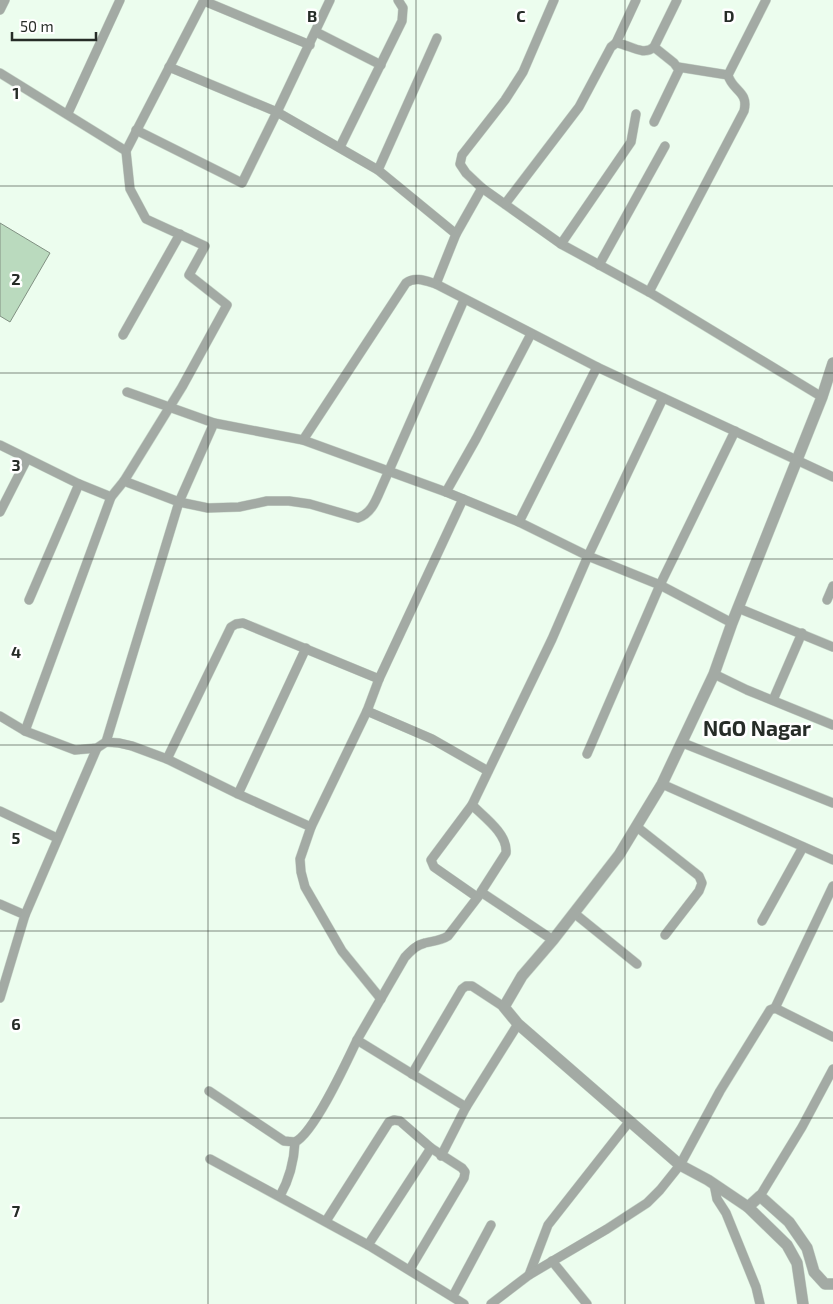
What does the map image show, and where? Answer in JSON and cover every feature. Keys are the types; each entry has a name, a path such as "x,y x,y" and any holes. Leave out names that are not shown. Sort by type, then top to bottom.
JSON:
{"street":[{"path":"0,10 5,0"},
{"path":"68,113 120,0"},
{"path":"25,731 111,497 124,482 170,408 227,305 189,275 206,246 146,219 130,189 126,150 204,0 310,45"},
{"path":"136,130 242,183 330,0"},
{"path":"340,147 402,20 403,8 398,0"},
{"path":"554,0 523,72 505,100 462,155 460,164 466,173 482,188 561,244 649,292 822,397"},
{"path":"505,204 579,107 611,47 616,43 636,0"},
{"path":"616,43 644,52 650,51 654,47 677,0"},
{"path":"649,292 744,111 746,103 744,96 729,81 728,75 766,0"},
{"path":"316,32 381,64"},
{"path":"378,170 437,38"},
{"path":"654,47 678,67 728,75"},
{"path":"169,66 277,112 340,147 378,170 456,234"},
{"path":"654,122 678,73 678,67"},
{"path":"0,72 126,150"},
{"path":"561,244 631,142 636,114"},
{"path":"600,265 665,146"},
{"path":"436,284 456,234 482,188"},
{"path":"123,335 180,234"},
{"path":"303,440 406,283 411,279 420,279 436,284 597,367 797,462 833,477"},
{"path":"124,482 179,502 208,508 239,507 267,501 288,501 310,504 358,518 366,514 372,508 390,471 464,300"},
{"path":"446,492 531,334"},
{"path":"504,1007 522,976 553,940 619,855 662,784 683,743 714,674 732,623 822,397 833,363"},
{"path":"519,522 597,367"},
{"path":"127,392 214,423 303,440 446,492 519,522 588,556 660,585 732,623"},
{"path":"553,940 434,867 431,860 432,855 472,805 663,398"},
{"path":"0,716 25,731 75,750 97,748 106,742 179,502 214,423"},
{"path":"587,754 660,585 735,431"},
{"path":"0,445 79,484 111,497"},
{"path":"0,512 27,458"},
{"path":"29,600 79,484"},
{"path":"381,999 342,951 309,895 300,872 300,859 311,827 367,711 379,679 463,499"},
{"path":"827,600 833,586"},
{"path":"738,608 833,647"},
{"path":"167,759 231,627 236,624 243,623 379,679"},
{"path":"773,700 802,634"},
{"path":"238,794 306,648"},
{"path":"714,674 833,725"},
{"path":"367,711 432,740 488,771"},
{"path":"106,742 132,746 167,759 311,827"},
{"path":"683,743 833,803"},
{"path":"0,998 25,915 97,748"},
{"path":"662,784 833,860"},
{"path":"209,1091 284,1141 295,1142 306,1134 339,1079 357,1040 405,957 414,948 423,943 441,940 448,936 479,895 506,853 507,846 496,830 472,805"},
{"path":"0,811 57,838"},
{"path":"637,827 699,876 702,883 700,891 665,935"},
{"path":"762,921 803,847"},
{"path":"491,1304 529,1275 606,1230 647,1203 660,1190 680,1165 720,1091 766,1014 775,1008 833,886"},
{"path":"0,904 25,915"},
{"path":"574,913 637,964"},
{"path":"412,1074 462,989 466,986 472,986 504,1007 518,1024 680,1165 714,1184 748,1207 787,1245 797,1262 803,1304"},
{"path":"775,1008 833,1037"},
{"path":"441,1156 466,1107 518,1024"},
{"path":"357,1040 466,1107"},
{"path":"748,1207 760,1196 802,1127 833,1069"},
{"path":"326,1221 389,1122 394,1120 400,1121 441,1156 462,1168 464,1172 464,1178 410,1269"},
{"path":"529,1275 548,1225 629,1122"},
{"path":"280,1196 292,1170 295,1142"},
{"path":"368,1245 431,1148"},
{"path":"210,1159 326,1221 410,1269 464,1304"},
{"path":"714,1184 718,1199 726,1213 756,1287 760,1304"},
{"path":"760,1196 789,1222 807,1248 814,1272 825,1284 833,1284"},
{"path":"453,1296 491,1225"},
{"path":"552,1261 587,1304"}],"building":[{"path":"0,223 50,253 10,322 0,316"}],"district":[{"name":"NGO Nagar","path":"757,729"}]}
